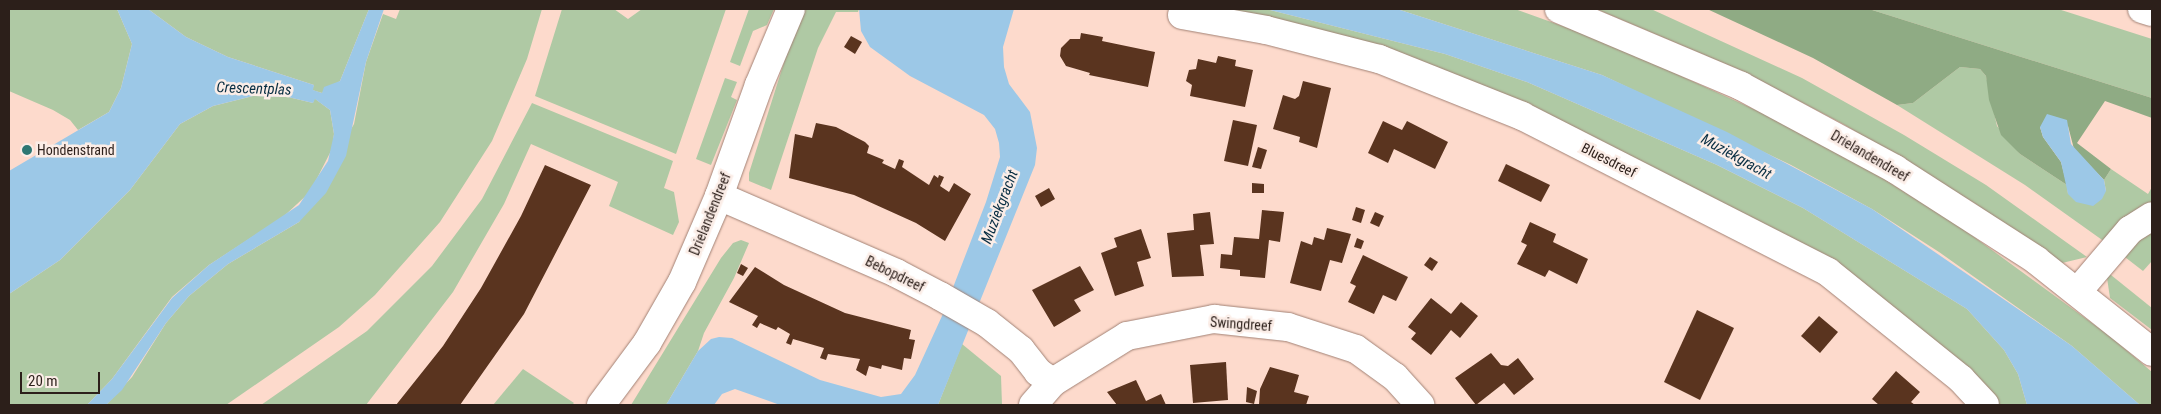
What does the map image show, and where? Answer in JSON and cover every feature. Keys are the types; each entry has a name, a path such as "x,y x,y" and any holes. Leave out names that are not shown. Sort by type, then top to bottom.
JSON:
{"main road":[{"name":"Drielandendreef","path":"601,405 647,342 682,282 719,196 759,85 791,9"},
{"name":"Drielandendreef","path":"1559,9 1682,59 1798,114 1966,214 2078,292 2152,352"},
{"path":"2142,9 2152,12"},
{"name":"Bluesdreef","path":"1182,15 1266,30 1379,59 1522,116 1828,272 1961,379 1985,405"},
{"name":"Bebopdreef","path":"719,196 896,273 940,296 987,323 1021,350 1038,372 1053,382"},
{"path":"2078,292 2130,230 2152,216"},
{"name":"Swingdreef","path":"1033,405 1053,382 1127,336 1214,320 1288,327 1356,350 1395,377 1420,405"}],"green space":[{"path":"9,9 117,9 132,44 121,88 109,112 78,130 70,120 53,110 9,91"},
{"path":"148,9 369,9 340,81 322,93 312,90 314,85 228,57 186,37"},
{"path":"400,9 542,9 527,59 492,141 440,222 375,295 339,327 226,405 106,405 132,377 166,323 189,296 228,264 299,222 354,124 366,62 383,14 396,19"},
{"path":"562,9 614,9 628,19 642,9 726,9 676,154 535,96"},
{"path":"749,9 774,9 767,25 753,31 740,66 730,62"},
{"path":"805,9 859,9 858,12 836,12 818,48 771,190 749,181 749,173 794,31"},
{"path":"1197,9 1266,9 1445,54 1527,82 1717,165 1803,208 1967,309 2004,350 2018,374 2027,405 1997,405 1897,318 1522,109"},
{"path":"1397,9 1515,9 1604,41 1780,121 1879,176 1959,226 2111,337 2152,372 2152,405 2140,405 2072,346 1939,252 1872,209 1791,165 1602,75"},
{"path":"1596,9 1651,9 1802,78 1904,135 1986,185 2087,257 2062,263 1974,203 1843,124 1742,71"},
{"path":"1707,9 1869,9 2152,98 2152,118 2105,101 2077,143 2111,169 2104,180 2074,149 2068,126 2040,127 2043,137 2061,162 2067,185 2020,154 2001,135 1989,100 1986,76 1980,69 1960,67 1913,103 1897,105 1813,58"},
{"path":"1869,9 2058,9 2152,39 2152,98"},
{"path":"1960,67 1980,69 1986,76 1997,126 2020,154 2067,185 2068,194 2106,191 2104,180 2111,169 2148,194 2152,187 2152,207 2105,242 2025,185 1897,105 1913,103"},
{"path":"725,78 737,82 731,97 737,100 711,165 696,159"},
{"path":"253,96 288,97 313,103 314,98 330,110 334,134 332,149 310,192 283,217 209,265 172,297 112,379 87,405 9,405 9,294 60,260 130,190 180,124 213,106"},
{"path":"532,103 673,161 664,188 674,192 679,222 673,235 609,206 618,182 531,144 504,204 453,292 366,405 261,405 367,331 432,266 482,199"},
{"path":"2152,223 2152,261 2143,271 2121,254"},
{"path":"741,240 749,243 734,278 704,333 698,351 666,405 631,405 721,258 733,243"},
{"path":"2106,271 2152,308 2152,330 2110,298"},
{"path":"962,344 1001,376 1002,405 938,405"},
{"path":"523,369 574,403 572,405 493,405"}],"water":[{"name":"Crescentplas","path":"117,9 148,9 186,37 228,57 314,85 313,90 322,93 324,87 340,81 369,9 384,9 366,62 346,156 326,193 299,222 228,264 189,296 166,323 122,390 106,405 87,405 112,379 172,298 209,265 299,205 328,161 334,134 330,110 315,99 313,103 288,97 253,96 213,106 180,124 130,190 60,260 9,294 9,171 109,112 121,88 132,44"},
{"name":"Muziekgracht","path":"859,9 1014,9 1003,47 1004,67 1009,84 1030,112 1037,148 1035,165 938,405 780,405 735,389 722,394 714,405 666,405 698,351 711,339 719,337 732,338 820,380 881,397 901,394 915,375 942,316 986,202 1000,157 999,143 995,129 984,115 910,76 870,47 861,31"},
{"name":"Muziekgracht","path":"1266,9 1397,9 1602,75 1727,132 1872,209 2072,346 2140,405 2027,405 2018,374 2004,350 1967,309 1803,208 1717,165 1527,82 1445,54"},
{"path":"2047,114 2067,120 2071,144 2104,180 2106,191 2102,199 2093,206 2076,202 2068,194 2061,162 2043,137 2040,127"}],"building":[{"path":"1081,33 1103,37 1102,41 1155,52 1148,87 1089,75 1090,73 1066,66 1060,56 1061,48 1070,39 1080,39"},
{"path":"851,36 862,42 855,54 844,47"},
{"path":"1218,56 1236,60 1235,66 1253,70 1245,107 1190,96 1192,85 1186,81 1189,70 1196,69 1198,59 1216,63"},
{"path":"1303,81 1331,88 1317,148 1299,142 1300,137 1273,129 1283,95 1295,99 1299,96"},
{"path":"1233,120 1257,125 1248,166 1224,161"},
{"path":"1383,121 1402,130 1407,121 1448,142 1435,169 1394,149 1388,163 1368,153"},
{"path":"816,123 836,127 865,142 869,146 867,153 884,160 882,163 895,169 899,159 904,161 902,167 929,185 934,175 938,178 939,175 944,177 940,186 949,192 954,183 971,194 945,241 916,223 854,195 789,178 795,134 812,138"},
{"path":"1258,147 1267,150 1261,169 1252,167"},
{"path":"1506,164 1550,185 1541,202 1498,181"},
{"path":"545,165 591,185 524,314 460,405 396,405 443,346 481,288 521,216"},
{"path":"1252,183 1264,184 1264,193 1252,193"},
{"path":"1049,188 1055,199 1041,207 1035,196"},
{"path":"1356,207 1365,210 1361,223 1352,220"},
{"path":"1262,210 1284,212 1280,242 1269,240 1265,278 1240,276 1240,270 1220,268 1221,254 1232,255 1234,237 1259,239"},
{"path":"1210,212 1214,244 1200,245 1204,276 1172,277 1167,233 1194,230 1193,214"},
{"path":"1375,212 1384,216 1379,227 1370,223"},
{"path":"1530,222 1556,234 1553,242 1588,259 1577,284 1549,270 1545,277 1517,264 1527,245 1521,242"},
{"path":"1327,228 1351,234 1342,263 1330,260 1321,291 1290,283 1301,241 1312,245 1314,237 1324,240"},
{"path":"1141,229 1151,258 1137,262 1144,286 1115,296 1101,253 1117,247 1114,238"},
{"path":"1357,238 1364,241 1361,249 1354,247"},
{"path":"1363,255 1408,277 1396,301 1383,295 1374,314 1348,302 1356,286 1350,283"},
{"path":"1430,257 1438,262 1432,271 1424,265"},
{"path":"741,264 748,268 743,276 737,273"},
{"path":"1080,266 1094,290 1074,300 1081,311 1054,327 1032,290"},
{"path":"755,267 784,285 845,313 911,330 909,339 915,340 911,359 904,358 902,370 882,365 881,369 869,366 866,376 856,370 860,359 828,354 826,360 820,358 824,348 793,339 791,345 786,343 790,334 778,327 776,330 760,323 757,328 752,325 758,316 729,302"},
{"path":"1431,298 1451,314 1461,302 1478,316 1460,338 1451,330 1431,355 1411,339 1416,333 1408,327"},
{"path":"1697,310 1734,328 1700,400 1664,382"},
{"path":"1819,316 1838,332 1820,353 1801,336"},
{"path":"1491,353 1501,365 1508,366 1518,358 1534,379 1514,395 1504,383 1476,405 1455,378"},
{"path":"1226,362 1228,400 1193,403 1190,365"},
{"path":"1270,367 1299,375 1294,392 1309,396 1306,405 1259,405 1260,389"},
{"path":"1896,371 1920,392 1911,402 1915,405 1879,405 1872,399"},
{"path":"1136,380 1146,401 1161,394 1166,405 1117,405 1107,392"},
{"path":"1247,387 1257,391 1254,404 1246,402"}],"place":[{"name":"Hondenstrand","path":"27,150"}]}
